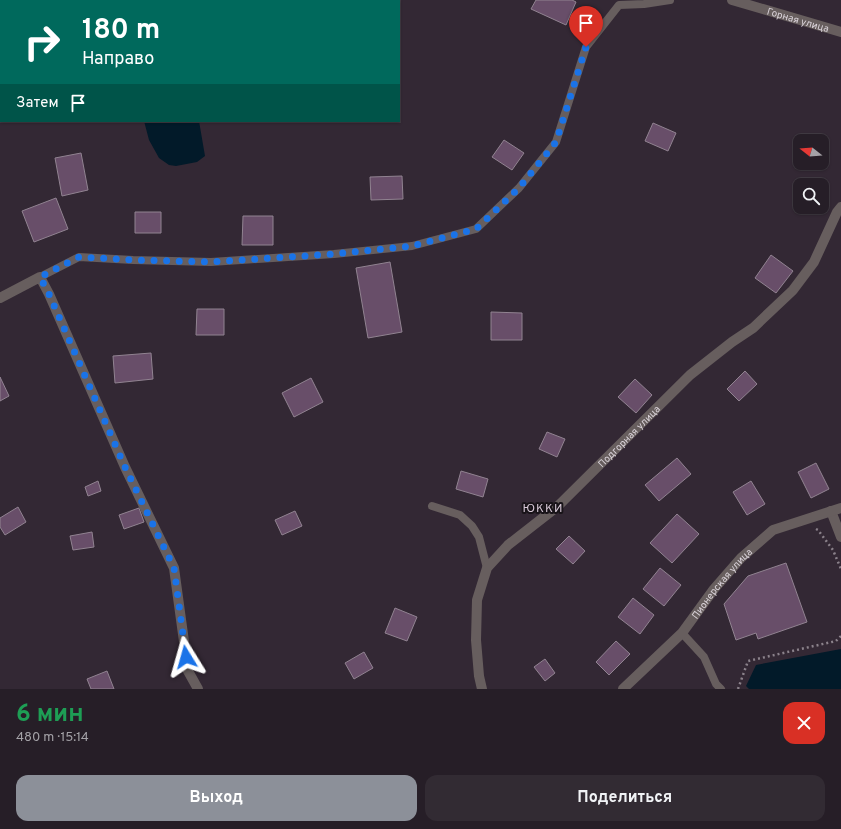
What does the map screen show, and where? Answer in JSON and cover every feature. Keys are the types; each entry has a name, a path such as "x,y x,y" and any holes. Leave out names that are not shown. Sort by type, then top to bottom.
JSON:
{"street":[{"name":"Горная улица","path":"732,0 841,32"},
{"name":"Подгорная улица","path":"482,689 479,676 476,640 477,600 487,568 508,545 558,506 690,374 753,328 793,290 814,262 836,212 841,207"},
{"path":"0,298 40,277 49,294 125,467 174,568 188,671 198,689"},
{"name":"Пионерская улица","path":"623,689 682,633 714,589 741,558 773,530 841,508"},
{"path":"831,511 841,537"}],"lane":[{"path":"40,277 79,257 211,262 334,254 412,246 476,229 519,188 556,142 586,47 619,5 644,4 670,0"},
{"path":"432,506 460,516 472,526 479,537 487,568"},
{"path":"682,633 704,657 716,684 721,689"}],"path":[{"path":"799,522 818,530 833,550 841,569"},
{"path":"738,689 748,661 836,642 841,636"}],"water":[{"path":"144,122 199,122 205,156 197,162 176,166 169,165 159,158 149,140"},
{"path":"841,649 841,689 749,689 746,686 756,665"}],"building":[{"path":"536,0 572,0 576,2 566,25 531,9"},
{"path":"653,123 676,133 668,151 645,141"},
{"path":"504,140 524,153 512,170 492,157"},
{"path":"81,153 88,190 62,196 55,158"},
{"path":"402,176 403,199 371,200 370,177"},
{"path":"56,198 68,229 34,242 22,211"},
{"path":"135,212 161,212 161,233 135,233"},
{"path":"243,216 273,216 273,245 242,245"},
{"path":"771,255 793,271 776,293 755,278"},
{"path":"390,262 402,332 368,338 356,268"},
{"path":"197,309 224,309 224,335 196,335"},
{"path":"491,312 522,313 522,340 491,340"},
{"path":"151,353 153,379 115,383 113,356"},
{"path":"745,371 757,384 739,401 727,389"},
{"path":"0,377 9,396 0,401"},
{"path":"311,378 323,402 294,417 282,393"},
{"path":"635,379 652,395 636,413 618,397"},
{"path":"547,432 565,439 557,457 539,449"},
{"path":"677,458 691,474 659,501 645,485"},
{"path":"816,463 829,489 811,498 798,472"},
{"path":"461,471 488,479 483,497 456,489"},
{"path":"98,481 101,491 88,496 85,487"},
{"path":"751,481 765,504 747,515 733,492"},
{"path":"18,507 26,522 5,535 0,527 0,518"},
{"path":"139,508 144,522 124,529 119,515"},
{"path":"295,511 302,526 282,535 275,520"},
{"path":"677,514 699,534 672,563 650,543"},
{"path":"92,532 94,547 73,550 70,536"},
{"path":"569,536 585,551 573,564 556,549"},
{"path":"786,563 807,622 758,639 756,633 736,640 724,604 748,576"},
{"path":"660,568 681,585 664,606 643,589"},
{"path":"633,598 654,615 640,634 618,617"},
{"path":"395,608 417,617 407,641 385,633"},
{"path":"616,641 630,654 609,675 596,662"},
{"path":"364,652 373,668 354,679 345,663"},
{"path":"545,659 555,673 545,681 534,667"},
{"path":"107,671 114,689 91,689 87,679"}],"district":[{"name":"ЮККИ","path":"543,508"}],"route":[{"path":"186,657 174,568 125,467 49,294 40,277 79,257 211,262 334,254 412,246 476,229 519,188 556,142 586,47"}]}
